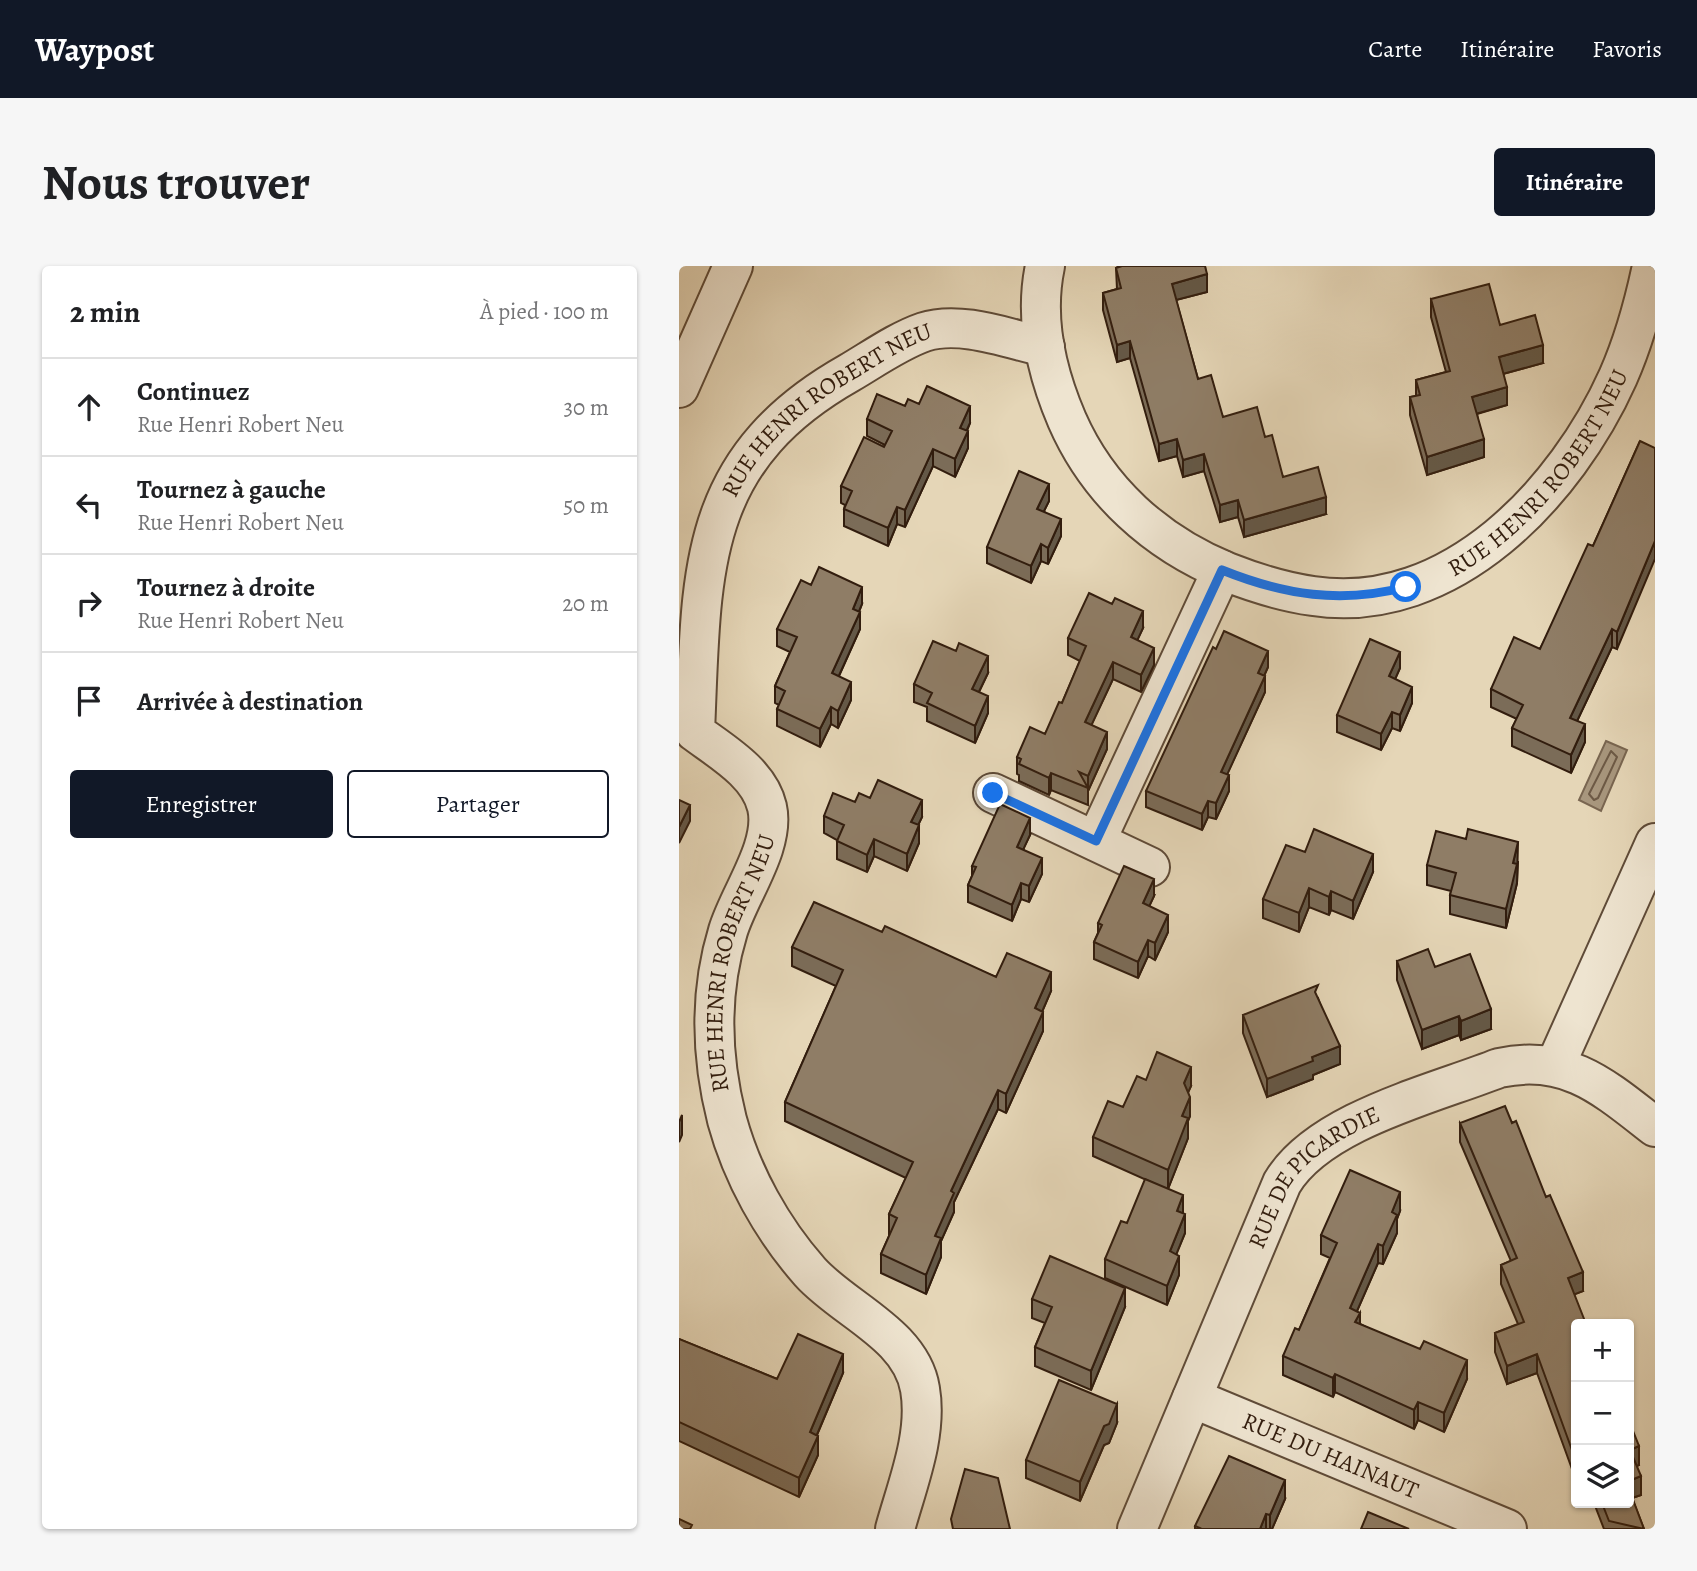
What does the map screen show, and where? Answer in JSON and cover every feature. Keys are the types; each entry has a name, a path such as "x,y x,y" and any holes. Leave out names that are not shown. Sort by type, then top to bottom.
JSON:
{"street":[{"path":"679,388 733,266"},
{"name":"RUE HENRI ROBERT NEU","path":"1045,266 1039,313 1045,347 1068,423 1107,486 1147,527 1183,550 1222,570 1281,590 1315,597 1378,594 1433,578 1478,552 1534,504 1564,466 1606,401 1632,342 1652,266"},
{"name":"RUE HENRI ROBERT NEU","path":"895,1529 921,1429 920,1386 911,1364 883,1332 828,1290 792,1250 758,1196 727,1121 714,1049 716,985 729,928 769,833 769,818 759,788 743,768 687,728 702,583 709,551 730,491 766,437 808,398 925,332 963,329 1045,347"},
{"path":"1096,841 1222,570"},
{"path":"993,793 1150,867"},
{"path":"1555,1066 1655,843"},
{"name":"RUE DE PICARDIE","path":"1137,1529 1282,1183 1304,1154 1341,1129 1499,1068 1536,1063 1555,1066 1600,1085 1655,1127"},
{"name":"RUE DU HAINAUT","path":"1192,1398 1507,1529"}],"water":[{"path":"1606,741 1627,750 1601,811 1579,800"}],"building":[{"path":"1205,266 1207,274 1172,284 1198,379 1211,375 1223,417 1257,407 1265,437 1272,435 1283,477 1318,467 1326,497 1244,520 1238,500 1220,505 1204,454 1183,460 1177,439 1159,444 1130,341 1117,345 1103,293 1121,288 1116,268"},
{"path":"1489,284 1500,325 1535,315 1543,345 1499,357 1507,387 1472,397 1484,439 1427,457 1410,397 1420,395 1416,380 1450,371 1431,299"},
{"path":"927,386 970,406 960,428 968,431 955,459 933,449 905,510 897,507 888,528 844,509 852,491 841,486 864,437 884,447 892,431 867,419 877,394 905,406 908,399 919,404"},
{"path":"1640,441 1655,448 1655,541 1617,632 1612,629 1570,718 1585,724 1571,755 1512,728 1523,705 1491,689 1514,637 1540,649 1588,544 1593,546"},
{"path":"1019,471 1049,484 1037,509 1061,519 1048,548 1041,544 1031,566 987,547"},
{"path":"819,567 862,587 853,609 860,612 832,673 851,682 838,711 831,707 820,729 777,709 785,691 775,686 797,637 777,629 801,580 811,585"},
{"path":"1089,593 1112,604 1115,598 1143,611 1131,637 1154,648 1141,675 1113,662 1085,722 1107,732 1088,776 1079,772 1088,788 1051,773 1049,778 1019,764 1021,759 1017,757 1030,727 1045,734 1059,702 1062,703 1086,646 1068,638"},
{"path":"1224,631 1268,651 1258,673 1265,676 1221,772 1229,775 1216,803 1208,801 1202,814 1146,791 1213,647 1216,649"},
{"path":"1370,639 1400,652 1389,676 1412,687 1400,715 1392,712 1381,734 1337,715"},
{"path":"933,641 956,651 959,643 988,656 972,689 988,696 975,726 927,703 932,693 914,684"},
{"path":"878,780 922,800 911,822 919,825 907,854 874,839 867,855 837,841 844,825 824,816 833,793 855,802 859,793 870,798"},
{"path":"679,800 690,805 679,827"},
{"path":"1000,804 1030,818 1017,847 1042,858 1029,886 1021,883 1012,905 968,885 976,867 972,866"},
{"path":"1314,829 1373,854 1353,901 1331,891 1329,897 1309,888 1299,913 1263,899 1286,845 1305,852"},
{"path":"1468,829 1518,842 1513,863 1517,864 1506,909 1450,895 1456,873 1427,865 1436,831 1466,839"},
{"path":"1124,866 1154,879 1143,903 1168,915 1155,943 1148,940 1138,962 1094,942 1102,925 1098,923"},
{"path":"814,902 882,932 885,926 996,977 1007,953 1051,972 1035,1008 1043,1012 1006,1094 998,1090 951,1191 954,1193 935,1236 941,1238 926,1275 881,1254 897,1218 889,1214 913,1162 785,1102 843,970 792,947"},
{"path":"1428,949 1435,967 1470,954 1491,1009 1461,1021 1459,1016 1422,1030 1397,961"},
{"path":"1318,985 1315,992 1340,1046 1312,1057 1313,1061 1267,1079 1243,1015"},
{"path":"1157,1052 1191,1067 1184,1083 1190,1097 1182,1116 1188,1118 1168,1170 1093,1137 1108,1101 1123,1107 1137,1076 1146,1080"},
{"path":"1505,1106 1512,1123 1516,1121 1546,1197 1550,1195 1583,1272 1568,1278 1584,1319 1571,1319 1571,1447 1537,1354 1507,1366 1495,1333 1524,1322 1501,1265 1517,1258 1460,1123"},
{"path":"1350,1170 1400,1192 1392,1212 1397,1215 1383,1246 1378,1244 1350,1308 1360,1313 1355,1322 1420,1349 1424,1341 1467,1360 1444,1413 1418,1402 1414,1410 1335,1374 1333,1378 1283,1356 1295,1328 1299,1330 1337,1243 1321,1235"},
{"path":"1145,1179 1183,1195 1177,1211 1185,1214 1170,1251 1179,1256 1167,1286 1105,1259 1121,1221 1127,1223"},
{"path":"1050,1256 1125,1288 1091,1371 1035,1347 1052,1307 1032,1299"},
{"path":"798,1334 843,1354 810,1432 818,1436 799,1478 679,1422 679,1339 777,1379"},
{"path":"1059,1380 1117,1404 1109,1424 1104,1426 1080,1482 1026,1460"},
{"path":"1634,1434 1639,1446 1634,1448"},
{"path":"1229,1456 1285,1480 1270,1515 1266,1514 1260,1529 1199,1529 1195,1526"},
{"path":"1634,1459 1641,1476 1634,1479"},
{"path":"965,1469 998,1478 1010,1529 953,1529 951,1519"},
{"path":"1634,1502 1644,1529 1609,1521 1604,1508 1634,1508"},
{"path":"1368,1512 1409,1529 1361,1529"},
{"path":"679,1519 692,1525 690,1529 679,1529"}],"route":[{"path":"993,793 1096,841 1222,570 1254,583 1315,597 1378,594 1406,587"}]}
